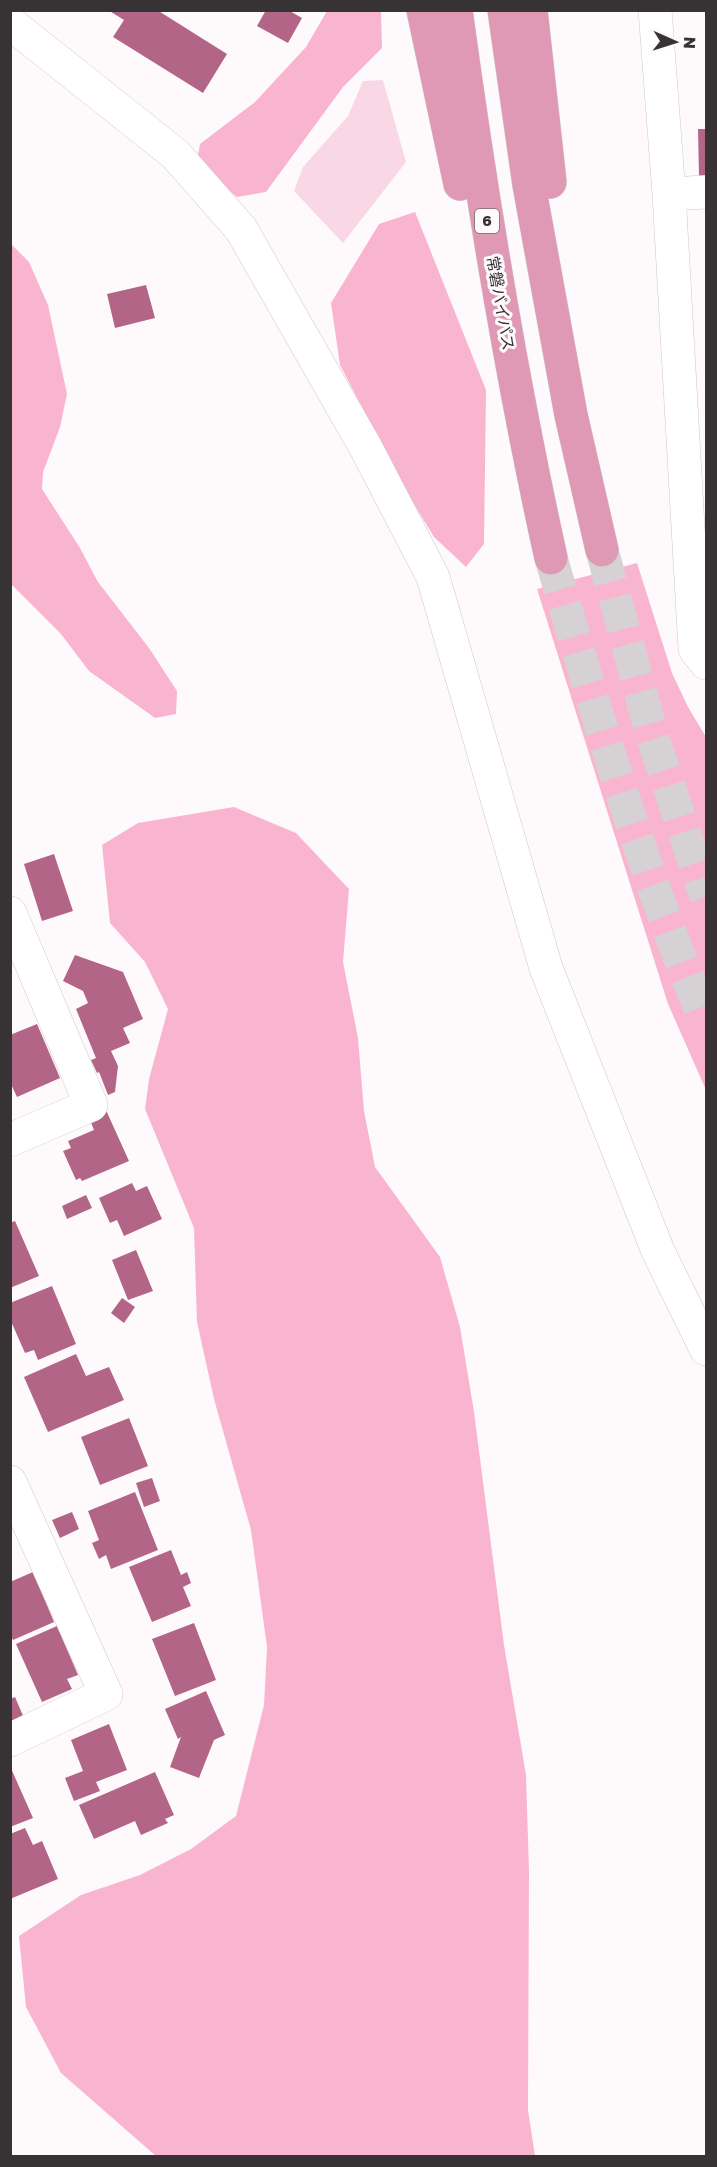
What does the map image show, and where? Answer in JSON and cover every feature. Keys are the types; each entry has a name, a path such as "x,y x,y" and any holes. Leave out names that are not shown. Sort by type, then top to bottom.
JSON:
{"highway":[{"path":"423,10 459,178 523,430"},
{"name":"常磐バイパス","path":"456,10 479,176 523,430 551,558"},
{"path":"504,10 529,185 570,415 602,550"},
{"path":"531,10 552,191 570,415"}],"street":[{"path":"655,10 669,194 695,649 706,663"},
{"path":"10,23 175,154 241,229 366,448 434,577 546,968 658,1251 706,1349"},
{"path":"669,194 706,192"},
{"path":"10,913 91,1105 10,1140"},
{"path":"10,1482 106,1694 10,1740"}],"shaded area":[{"path":"327,11 381,11 382,48 343,87 266,192 237,197 196,165 200,144 255,102 306,47"},
{"path":"383,80 406,162 343,243 294,191 303,167 348,116 363,81"},
{"path":"415,212 486,390 484,544 466,567 434,537 404,488 340,365 331,303 379,224"},
{"path":"10,243 29,262 48,305 67,394 60,427 43,472 42,489 80,548 98,582 149,648 177,691 176,714 155,718 89,671 61,634 11,584"},
{"path":"637,563 672,673 688,707 706,737 706,1090 668,1004 537,589"},
{"path":"234,807 296,833 349,889 343,962 358,1038 364,1111 375,1167 440,1257 460,1327 474,1412 504,1645 526,1775 529,1871 528,2110 535,2156 156,2156 61,2073 26,2007 19,1936 81,1895 140,1875 191,1849 236,1816 264,1705 267,1647 251,1530 214,1399 197,1322 194,1228 145,1109 149,1079 168,1009 145,962 110,923 102,845 138,823"}],"building":[{"path":"108,10 157,10 227,54 203,93 113,37 124,20"},
{"path":"266,10 288,10 302,18 288,43 257,26"},
{"path":"698,129 706,129 706,176 699,176"},
{"path":"146,285 155,318 115,328 107,294"},
{"path":"54,854 73,911 42,921 24,864"},
{"path":"75,955 123,972 143,1019 123,1028 130,1043 111,1051 118,1066 115,1092 108,1095 99,1072 97,1073 91,1060 96,1058 76,1009 88,1003 83,991 63,981"},
{"path":"37,1024 60,1078 17,1097 10,1082 10,1035"},
{"path":"105,1108 129,1161 82,1181 80,1178 76,1180 63,1151 71,1148 68,1141 94,1130 88,1115"},
{"path":"132,1183 136,1191 147,1186 162,1219 124,1236 117,1220 110,1223 99,1198"},
{"path":"86,1195 92,1208 67,1219 62,1206"},
{"path":"15,1221 39,1276 10,1288 10,1223"},
{"path":"136,1250 153,1291 128,1300 112,1260"},
{"path":"52,1286 76,1344 38,1360 34,1350 25,1353 10,1319 10,1303"},
{"path":"122,1298 135,1307 124,1323 111,1313"},
{"path":"76,1354 86,1376 109,1367 124,1400 48,1432 24,1377"},
{"path":"129,1418 148,1466 100,1485 81,1437"},
{"path":"152,1478 160,1501 144,1507 136,1483"},
{"path":"135,1492 158,1550 111,1569 106,1555 99,1559 92,1543 99,1540 88,1511"},
{"path":"72,1512 79,1529 60,1538 52,1520"},
{"path":"171,1550 181,1575 187,1572 191,1583 183,1587 191,1606 152,1622 129,1567"},
{"path":"33,1572 54,1622 13,1640 10,1634 10,1582"},
{"path":"194,1623 216,1680 175,1696 152,1639"},
{"path":"57,1626 78,1675 67,1679 72,1689 42,1702 16,1644"},
{"path":"206,1691 225,1735 214,1740 199,1778 170,1767 181,1737 178,1739 165,1709"},
{"path":"15,1697 24,1718 10,1724 10,1699"},
{"path":"109,1724 127,1770 96,1782 100,1791 74,1801 65,1778 83,1771 71,1740"},
{"path":"10,1766 33,1818 10,1827"},
{"path":"155,1772 174,1815 165,1819 168,1823 141,1835 135,1821 94,1839 79,1805"},
{"path":"25,1828 33,1845 42,1841 58,1879 10,1899 10,1834"}],"tunnel":[{"path":"602,550 652,735 706,897"},
{"path":"551,558 603,734 641,851 706,1022"}]}
